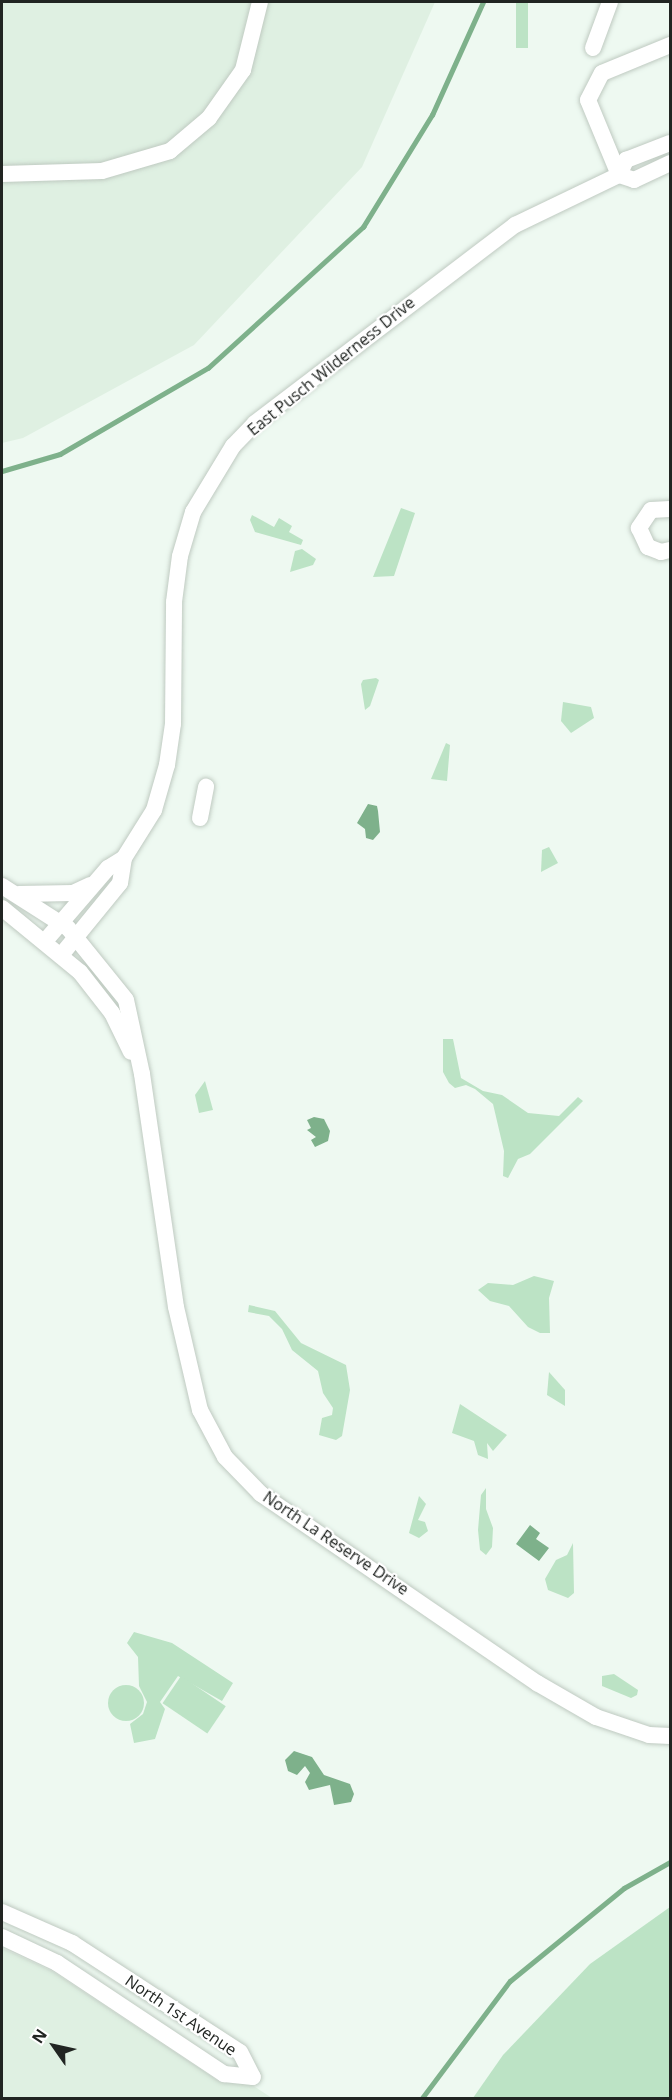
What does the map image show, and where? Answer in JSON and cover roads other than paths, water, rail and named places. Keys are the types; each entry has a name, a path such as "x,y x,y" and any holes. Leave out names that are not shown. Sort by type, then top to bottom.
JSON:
{"street":[{"path":"2,174 102,171 170,151 209,118 243,70 260,12 260,2"},
{"path":"593,48 610,2"},
{"path":"619,175 588,100 602,73 670,45"},
{"name":"East Pusch Wilderness Drive","path":"46,940 96,882 124,858 154,810 167,765 173,724 174,602 180,556 193,512 233,446 255,423 514,225 619,175 626,160 670,142"},
{"name":"East Pusch Wilderness Drive","path":"619,175 634,180 670,164"},
{"path":"670,509 651,510 639,528 648,547 661,552 670,550"},
{"path":"200,818 206,787"},
{"name":"East Pusch Wilderness Drive","path":"62,954 120,883 124,858"},
{"name":"East Pusch Wilderness Drive","path":"18,894 73,893 96,882"},
{"name":"North La Reserve Drive","path":"2,886 18,894 60,923 126,1000 142,1074 176,1307 200,1410 225,1457 261,1494 537,1683 596,1717 649,1735 670,1736"},
{"name":"North La Reserve Drive","path":"2,908 62,954 111,1013 142,1074"},
{"name":"North 1st Avenue","path":"2,1912 72,1943 240,2052 253,2077 224,2074 57,1963 2,1937"}],"waterway":[{"path":"2,471 60,454 208,368 363,227 432,115 483,2"},
{"path":"422,2098 510,1981 624,1888 670,1862"}]}
